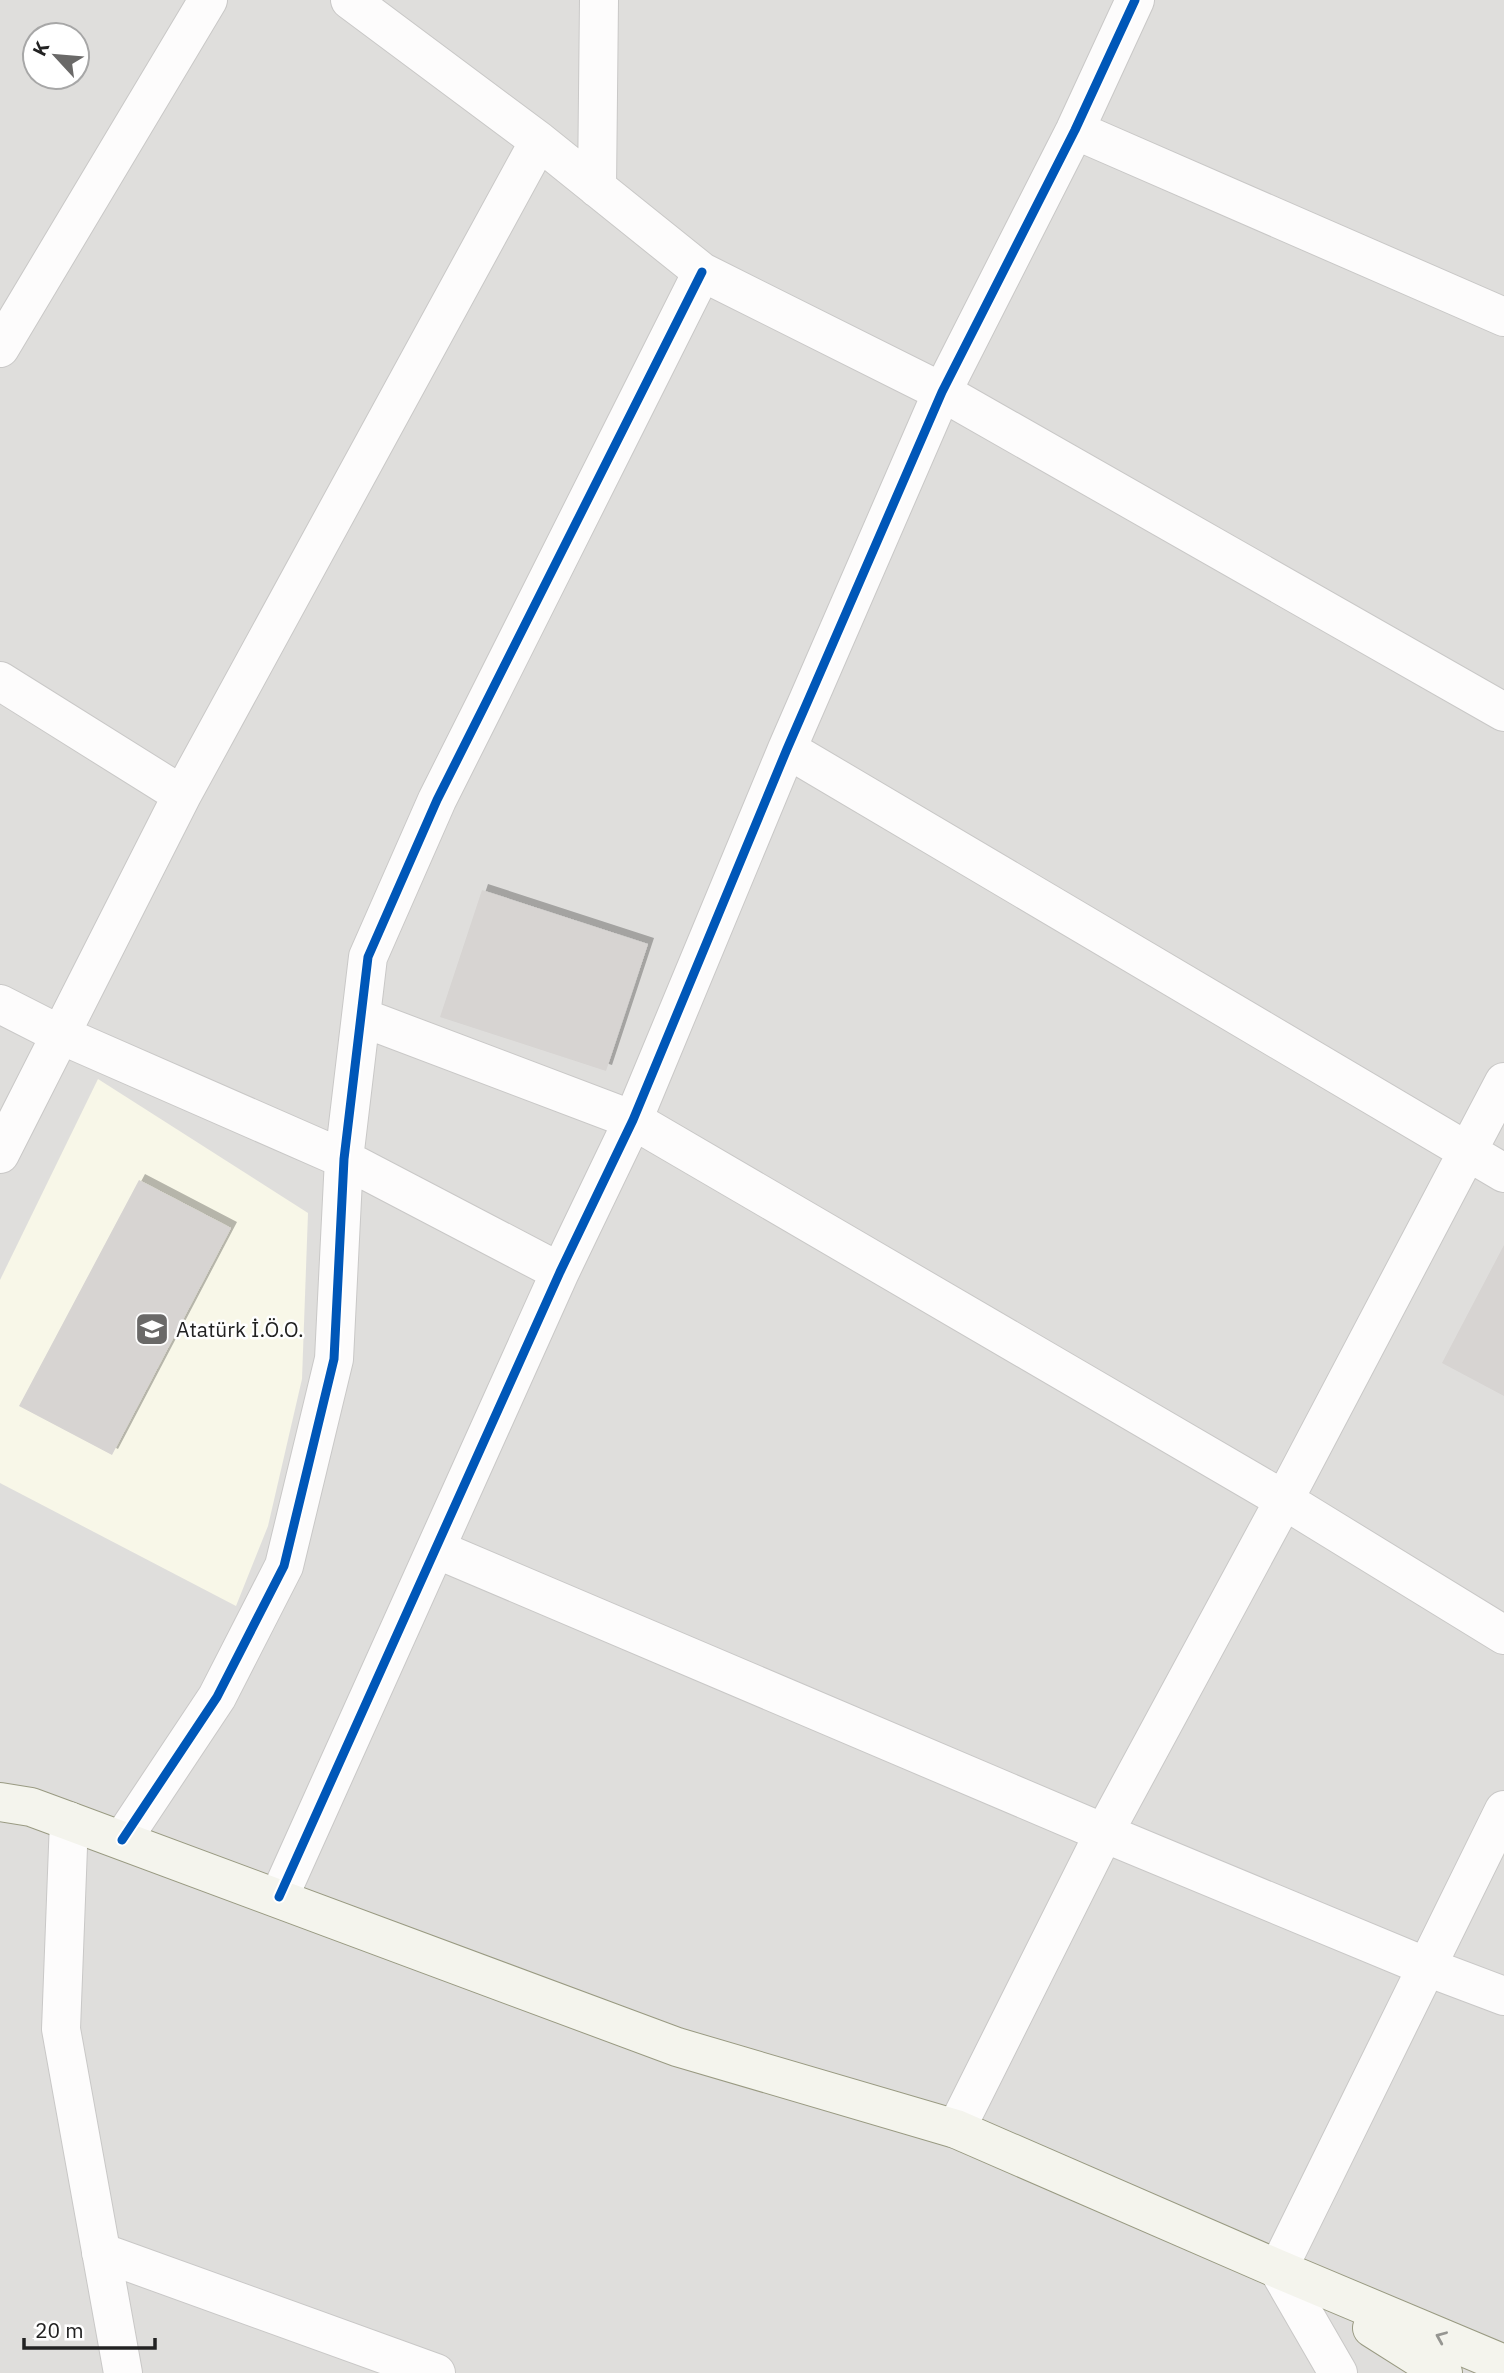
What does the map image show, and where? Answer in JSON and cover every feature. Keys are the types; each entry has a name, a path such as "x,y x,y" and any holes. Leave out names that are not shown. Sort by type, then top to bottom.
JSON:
{"main road":[{"path":"10,1799 677,2047 956,2129 1504,2364"},
{"path":"1278,2269 1443,2373"}],"street":[{"path":"0,348 208,0"},
{"path":"350,0 538,141 702,272 942,392 1504,712"},
{"path":"597,188 599,0"},
{"path":"279,1897 560,1272 633,1120 787,749 942,392 1075,130 1135,0"},
{"path":"1075,130 1504,317"},
{"path":"0,1154 183,795 538,141"},
{"path":"122,1840 217,1697 284,1566 334,1359 344,1159 368,957 437,800 702,272"},
{"path":"0,681 183,795"},
{"path":"787,749 1504,1173"},
{"path":"0,1004 61,1035 344,1159 560,1272"},
{"path":"361,1017 633,1120 1284,1500 1504,1635"},
{"path":"956,2129 1104,1833 1284,1500 1504,1082"},
{"path":"436,1549 1104,1833 1427,1967 1504,1996"},
{"path":"1338,2373 1278,2269 1504,1810"},
{"path":"69,1821 61,2029 123,2373"},
{"path":"101,2252 436,2373"}],"shaded area":[{"path":"0,0 1504,0 1504,2373 0,2373"},
{"name":"Atatürk İ.Ö.O.","path":"98,1079 308,1213 302,1379 268,1526 236,1606 0,1483 0,1280"}],"building":[{"path":"482,890 648,944 606,1071 440,1017"},
{"path":"139,1180 231,1228 112,1455 19,1406"},
{"path":"1504,1245 1504,1396 1442,1363"}],"cycle path":[{"path":"279,1897 560,1272 633,1120 787,749 942,392 1075,130 1135,0"},
{"path":"122,1840 217,1697 284,1566 334,1359 344,1159 368,957 437,800 702,272"}],"place":[{"name":"Atatürk İ.Ö.O.","path":"152,1329"}]}
